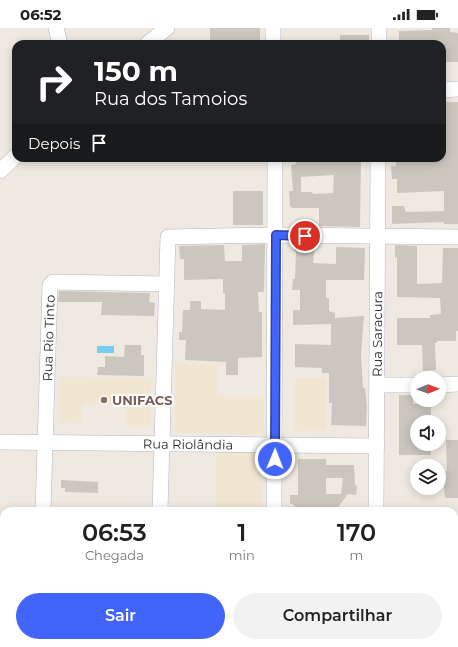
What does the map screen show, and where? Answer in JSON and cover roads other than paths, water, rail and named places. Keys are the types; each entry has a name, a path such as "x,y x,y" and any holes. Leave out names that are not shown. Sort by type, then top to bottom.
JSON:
{"street":[{"path":"56,28 59,40"},
{"path":"152,40 167,28"},
{"path":"273,28 273,40"},
{"path":"379,28 379,40"},
{"path":"446,90 458,89"},
{"path":"0,170 12,160"},
{"path":"274,507 275,162"},
{"name":"Rua Saracura","path":"376,507 378,385 378,162"},
{"path":"160,507 168,237 276,235 458,237"},
{"name":"Rua Rio Tinto","path":"43,507 50,284 53,282 167,284"},
{"path":"446,384 458,384"},
{"path":"378,385 410,385"},
{"name":"Rua Riolândia","path":"0,442 44,444 377,446"},
{"path":"32,647 41,647"}],"water":[{"path":"97,346 114,346 114,353 97,353"}],"place":[{"name":"UNIFACS","path":"104,400"}]}
